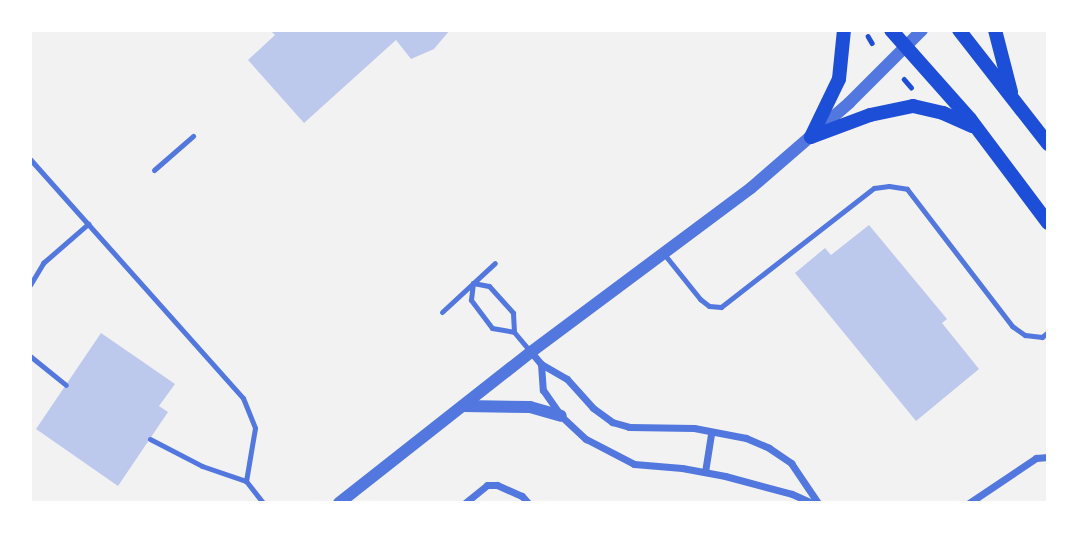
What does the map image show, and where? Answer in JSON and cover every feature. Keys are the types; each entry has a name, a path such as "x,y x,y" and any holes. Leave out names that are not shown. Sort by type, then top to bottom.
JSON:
{"main road":[{"path":"811,137 839,79 844,30"},
{"path":"891,30 978,129 1048,223"},
{"path":"959,30 1048,144"},
{"path":"995,30 1014,100"},
{"path":"811,137 870,115 913,106 943,113 978,129"}],"street":[{"path":"339,503 531,352 664,254 811,137 922,30"},
{"path":"531,352 541,364 566,379 593,408 612,422 629,427 694,428 746,438 769,448 790,463 818,503"},
{"path":"541,364 543,390 561,416 586,439 634,464 705,472 792,494 812,503"},
{"path":"463,406 518,406 561,416"},
{"path":"705,472 711,433"},
{"path":"969,503 1036,458 1048,457"},
{"path":"465,503 487,485 497,485 522,496 528,503"}],"lane":[{"path":"154,170 193,136"},
{"path":"30,159 243,398 255,428 246,481"},
{"path":"664,254 700,299 709,306 721,307 874,188 889,186 907,189 1012,326 1025,335 1042,337 1048,332"},
{"path":"30,285 43,263 88,224"},
{"path":"442,312 495,264"},
{"path":"473,284 489,286 513,313 514,332 531,352"},
{"path":"473,284 471,300 492,328 514,332"},
{"path":"30,356 66,385"},
{"path":"150,439 202,466 246,481 263,503"}],"path":[{"path":"868,36 872,43"},
{"path":"904,79 911,86"}],"building":[{"path":"270,30 450,30 434,49 411,59 396,40 304,123 248,60 275,35"},
{"path":"869,225 947,319 942,323 979,369 916,421 795,273 825,248 831,255"},
{"path":"101,333 175,384 159,406 168,412 118,486 36,429"}]}
